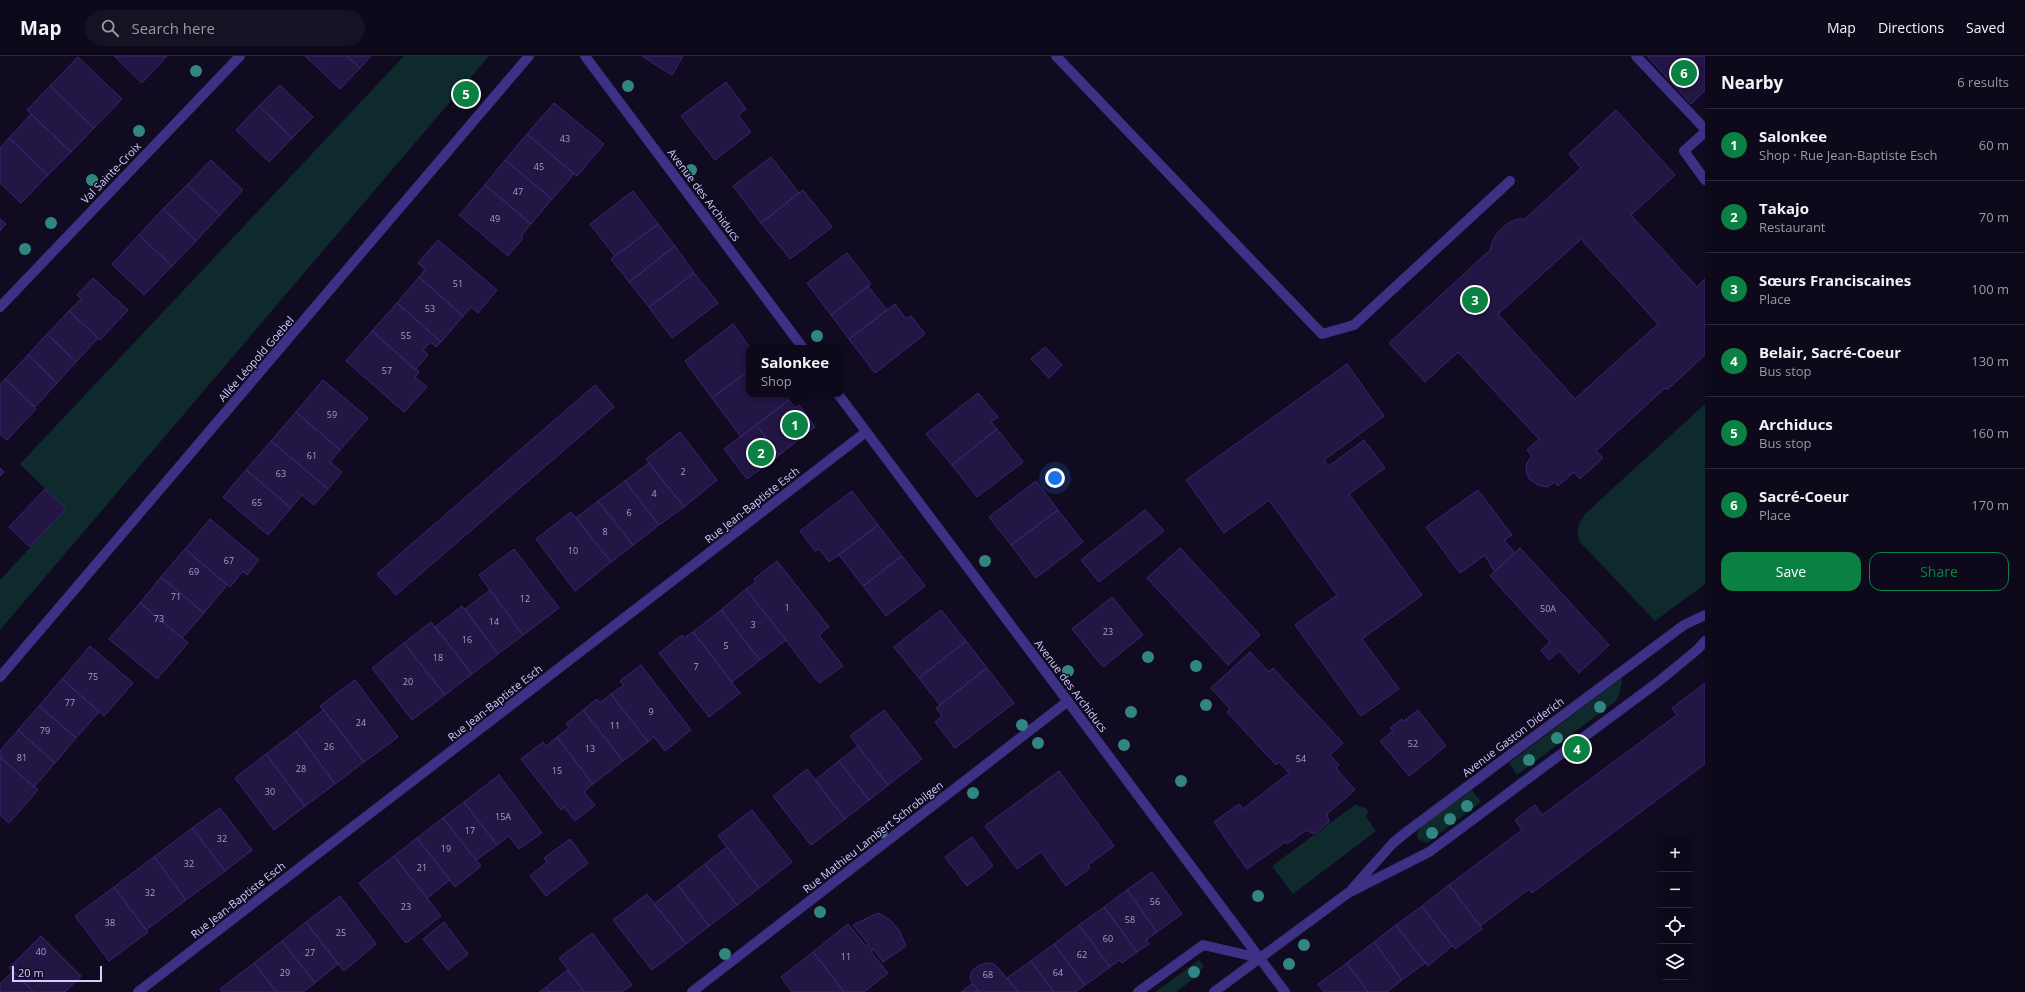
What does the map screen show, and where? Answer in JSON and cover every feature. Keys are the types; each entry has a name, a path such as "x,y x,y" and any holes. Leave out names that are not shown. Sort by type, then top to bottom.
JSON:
{"street":[{"name":"Val Sainte-Croix","path":"0,307 240,56"},
{"name":"Allée Léopold Goebel","path":"0,677 529,56"},
{"name":"Avenue des Archiducs","path":"585,56 801,345"},
{"path":"1056,56 1322,334 1354,325 1510,182"},
{"path":"1636,56 1705,130 1684,151 1705,180"},
{"name":"Avenue des Archiducs","path":"840,397 1285,992"},
{"name":"Rue Jean-Baptiste Esch","path":"138,992 866,432"},
{"name":"Avenue Gaston Diderich","path":"1348,893 1393,843 1409,830 1684,625 1705,615"},
{"name":"Avenue Gaston Diderich","path":"1214,992 1348,893 1428,852 1658,682 1698,649 1705,641"},
{"name":"Rue Mathieu Lambert Schrobilgen","path":"692,992 1068,701"},
{"path":"1138,992 1203,945 1260,958"}],"green space":[{"path":"404,56 489,56 0,630 0,580 66,509 20,464"},
{"path":"1705,404 1705,584 1655,621 1580,542 1578,526 1586,513"},
{"path":"1622,678 1621,689 1616,701 1517,775 1509,763"},
{"path":"1472,790 1481,802 1427,843 1418,839 1417,834 1421,827"},
{"path":"1356,804 1366,808 1368,812 1366,817 1376,831 1293,894 1272,866"},
{"path":"1199,960 1204,966 1197,976 1176,992 1155,992"}],"building":[{"path":"114,56 167,56 142,83"},
{"path":"305,56 347,56 360,68 340,89"},
{"path":"347,56 371,56 360,68"},
{"path":"642,56 683,56 672,75"},
{"path":"1647,56 1705,56 1705,90 1691,104"},
{"path":"78,57 122,99 94,128 50,86"},
{"path":"726,82 746,109 738,115 751,132 715,160 681,116"},
{"path":"280,85 313,117 292,138 259,106"},
{"path":"50,86 94,128 71,152 27,110"},
{"path":"554,103 604,144 577,176 527,134"},
{"path":"259,106 292,138 269,162 236,130"},
{"path":"1616,110 1675,175 1631,215 1697,287 1705,279 1705,355 1667,390 1665,388 1596,451 1603,458 1580,479 1574,472 1558,486 1555,482 1547,487 1538,485 1530,480 1526,472 1527,463 1532,456 1527,450 1539,439 1458,352 1425,382 1389,343 1490,250 1493,240 1499,231 1507,224 1517,219 1525,219 1581,168 1569,154","holes":["1581,239 1658,324 1575,399 1498,314"]},
{"path":"31,114 71,152 48,175 9,138"},
{"path":"527,134 574,174 552,199 505,160"},
{"path":"9,138 48,175 21,203 0,183 0,148"},
{"path":"771,157 799,193 761,223 733,186"},
{"path":"211,160 243,190 220,215 187,185"},
{"path":"505,160 552,199 531,224 485,185"},
{"path":"187,185 220,215 196,241 163,209"},
{"path":"485,185 531,224 521,236 523,238 508,256 459,215"},
{"path":"803,190 832,227 790,259 761,223"},
{"path":"633,191 658,224 615,256 590,224"},
{"path":"163,209 196,241 172,266 139,235"},
{"path":"0,219 6,224 0,231"},
{"path":"658,224 675,246 629,282 611,259"},
{"path":"139,235 172,266 144,295 112,264"},
{"path":"438,240 497,290 478,313 471,307 463,316 419,277 425,270 418,263"},
{"path":"675,246 694,273 649,307 629,282"},
{"path":"847,253 871,284 831,315 807,283"},
{"path":"694,273 718,303 672,338 649,307"},
{"path":"419,277 463,316 441,342 397,303"},
{"path":"93,278 128,310 100,340 69,311 81,299 77,295"},
{"path":"868,286 887,310 849,339 831,315"},
{"path":"397,303 441,342 436,347 431,342 423,350 428,355 415,370 372,331"},
{"path":"895,304 906,319 911,316 925,334 875,373 849,339"},
{"path":"69,311 98,338 76,362 47,334"},
{"path":"733,324 748,345 746,345 746,372 712,398 685,361"},
{"path":"372,331 419,372 415,377 427,387 404,412 346,361"},
{"path":"47,334 76,362 57,383 28,355"},
{"path":"1045,347 1062,365 1049,378 1031,359"},
{"path":"28,355 57,383 35,407 5,379"},
{"path":"1347,364 1384,416 1324,460 1329,466 1364,440 1385,468 1349,494 1422,595 1362,639 1399,689 1361,716 1295,625 1337,595 1269,500 1224,533 1186,480"},
{"path":"746,372 746,397 787,397 789,400 741,437 712,398"},
{"path":"5,379 36,409 7,440 0,434 0,385"},
{"path":"323,380 368,418 340,450 296,412"},
{"path":"595,385 614,407 396,595 377,574"},
{"path":"978,393 998,417 991,422 997,429 952,465 926,434"},
{"path":"789,400 795,408 799,405 815,427 779,455 756,425"},
{"path":"296,412 340,450 330,462 342,472 328,489 271,441"},
{"path":"756,425 779,455 747,479 724,449"},
{"path":"997,429 1023,462 977,497 952,465"},
{"path":"680,432 717,480 684,507 646,459"},
{"path":"271,441 328,489 314,505 302,495 291,508 246,470"},
{"path":"649,463 684,507 659,525 625,481"},
{"path":"0,468 4,472 0,476"},
{"path":"246,470 291,508 268,535 223,497"},
{"path":"625,481 659,525 633,545 598,501"},
{"path":"1036,481 1058,510 1011,545 989,517"},
{"path":"45,489 66,509 30,547 9,527"},
{"path":"1478,490 1512,535 1504,540 1515,553 1494,571 1485,555 1460,573 1426,527"},
{"path":"852,491 878,525 829,562 819,549 815,551 800,531"},
{"path":"598,501 633,545 611,562 576,518"},
{"path":"1058,510 1083,542 1036,578 1011,545"},
{"path":"1145,510 1164,531 1099,582 1081,560"},
{"path":"571,512 611,562 575,591 536,539"},
{"path":"210,519 259,560 247,575 243,571 230,587 185,549"},
{"path":"878,525 902,556 863,586 839,555"},
{"path":"1180,548 1260,635 1228,665 1147,578"},
{"path":"1520,548 1609,645 1579,673 1559,651 1549,660 1541,650 1550,642 1490,576"},
{"path":"185,549 227,585 204,613 161,577"},
{"path":"514,549 559,608 523,635 479,575"},
{"path":"902,556 925,586 886,616 863,586"},
{"path":"777,561 829,627 819,635 843,666 819,683 746,589 756,582 754,579"},
{"path":"161,577 204,613 182,638 140,603"},
{"path":"746,589 786,640 760,660 721,610"},
{"path":"490,590 523,635 498,654 465,609"},
{"path":"1112,597 1143,635 1103,667 1072,629"},
{"path":"140,603 188,643 157,679 109,639"},
{"path":"462,606 498,654 472,674 435,627"},
{"path":"721,610 760,660 732,682 693,632"},
{"path":"941,610 966,641 919,678 894,647"},
{"path":"431,622 472,674 445,695 404,643"},
{"path":"693,632 740,693 709,717 659,653 682,635 684,638"},
{"path":"966,641 987,668 940,705 919,678"},
{"path":"404,643 445,695 412,720 372,668"},
{"path":"90,646 133,683 104,716 62,679"},
{"path":"1250,652 1269,672 1273,668 1343,743 1330,755 1339,765 1336,768 1355,790 1327,814 1329,822 1314,834 1306,830 1287,844 1285,842 1247,869 1214,822 1239,804 1243,809 1289,773 1279,762 1276,765 1227,712 1230,709 1211,688"},
{"path":"641,665 691,730 665,751 654,737 648,742 611,694 624,685 620,681"},
{"path":"987,668 1014,703 955,748 935,722 942,716 936,708"},
{"path":"62,679 99,712 76,738 39,706"},
{"path":"355,680 398,737 364,762 320,706"},
{"path":"1705,683 1705,764 1532,893 1529,889 1480,926 1449,885 1522,830 1515,820 1535,805 1542,815 1677,715 1672,708"},
{"path":"611,694 648,742 623,761 583,710 597,699 600,703"},
{"path":"39,706 76,738 55,763 18,730"},
{"path":"324,710 364,762 335,784 296,731"},
{"path":"583,710 623,761 593,784 557,737 569,728 566,724"},
{"path":"884,710 922,759 888,785 850,736"},
{"path":"1418,710 1446,746 1409,776 1380,741 1393,731 1390,728 1402,719 1404,721"},
{"path":"18,730 55,763 34,787 0,757 0,751"},
{"path":"296,731 335,784 305,806 266,754"},
{"path":"557,737 593,784 584,792 595,805 575,821 564,807 561,810 521,759 543,742 546,746"},
{"path":"858,746 888,785 869,800 839,761"},
{"path":"266,754 305,806 274,830 235,778"},
{"path":"0,757 38,790 9,823 0,815"},
{"path":"839,761 869,800 845,819 815,780"},
{"path":"807,769 845,819 811,845 773,796"},
{"path":"1059,771 1114,846 1088,865 1090,868 1066,886 1041,852 1017,869 985,826"},
{"path":"499,775 542,833 519,849 509,836 497,845 464,802"},
{"path":"464,802 497,845 476,860 443,818"},
{"path":"220,808 252,850 225,871 192,828"},
{"path":"752,810 792,862 759,888 718,836"},
{"path":"443,818 481,866 455,887 417,838"},
{"path":"192,828 225,871 186,900 154,857"},
{"path":"972,837 993,866 967,886 945,857"},
{"path":"417,838 450,880 427,898 394,856"},
{"path":"570,839 588,863 546,896 530,876 547,862 544,858"},
{"path":"727,847 759,888 737,905 705,864"},
{"path":"394,856 441,916 406,943 359,883"},
{"path":"154,857 186,900 146,930 114,887"},
{"path":"705,864 737,905 709,926 678,885"},
{"path":"1152,872 1182,914 1157,932 1127,890"},
{"path":"678,885 709,926 686,944 654,904"},
{"path":"1449,885 1482,929 1455,949 1422,906"},
{"path":"114,887 148,932 109,961 75,916"},
{"path":"1127,890 1157,932 1146,940 1149,944 1137,952 1104,907"},
{"path":"647,894 686,944 652,970 613,920"},
{"path":"340,896 376,944 344,971 306,922"},
{"path":"1422,906 1452,946 1428,966 1396,925"},
{"path":"1104,907 1137,952 1122,963 1119,960 1110,967 1079,925"},
{"path":"878,913 889,919 899,930 906,946 883,962 873,949 871,952 888,973 864,992 844,992 813,952 848,924 866,946 869,945 853,925"},
{"path":"306,922 338,964 315,983 282,941"},
{"path":"444,922 468,954 448,970 423,939"},
{"path":"1079,925 1110,967 1085,985 1054,944"},
{"path":"1396,925 1425,963 1402,980 1374,942"},
{"path":"592,933 632,985 622,992 585,992 559,958"},
{"path":"41,936 81,976 65,992 34,992 9,968"},
{"path":"282,941 315,983 303,992 277,992 254,963"},
{"path":"1374,942 1402,980 1387,992 1368,992 1347,963"},
{"path":"1054,944 1085,985 1076,992 1054,992 1031,961"},
{"path":"813,952 844,992 792,992 781,977"},
{"path":"1031,961 1054,992 1018,992 1007,978"},
{"path":"254,963 277,992 222,992 220,989"},
{"path":"987,963 994,964 1018,992 979,992 970,979 972,971 978,966"},
{"path":"1347,963 1368,992 1324,992 1318,984"},
{"path":"567,970 585,992 549,992 546,987"},
{"path":"13,971 34,992 0,992 0,984"},
{"path":"973,984 979,992 961,992 969,986"},
{"path":"546,987 549,992 539,992"}],"place":[{"name":"Sacré-Coeur","path":"1684,73"},
{"name":"Archiducs","path":"466,94"},
{"name":"Sœurs Franciscaines","path":"1475,300"},
{"name":"Salonkee","path":"795,425"},
{"name":"Takajo","path":"761,453"},
{"name":"Belair, Sacré-Coeur","path":"1577,749"}]}
